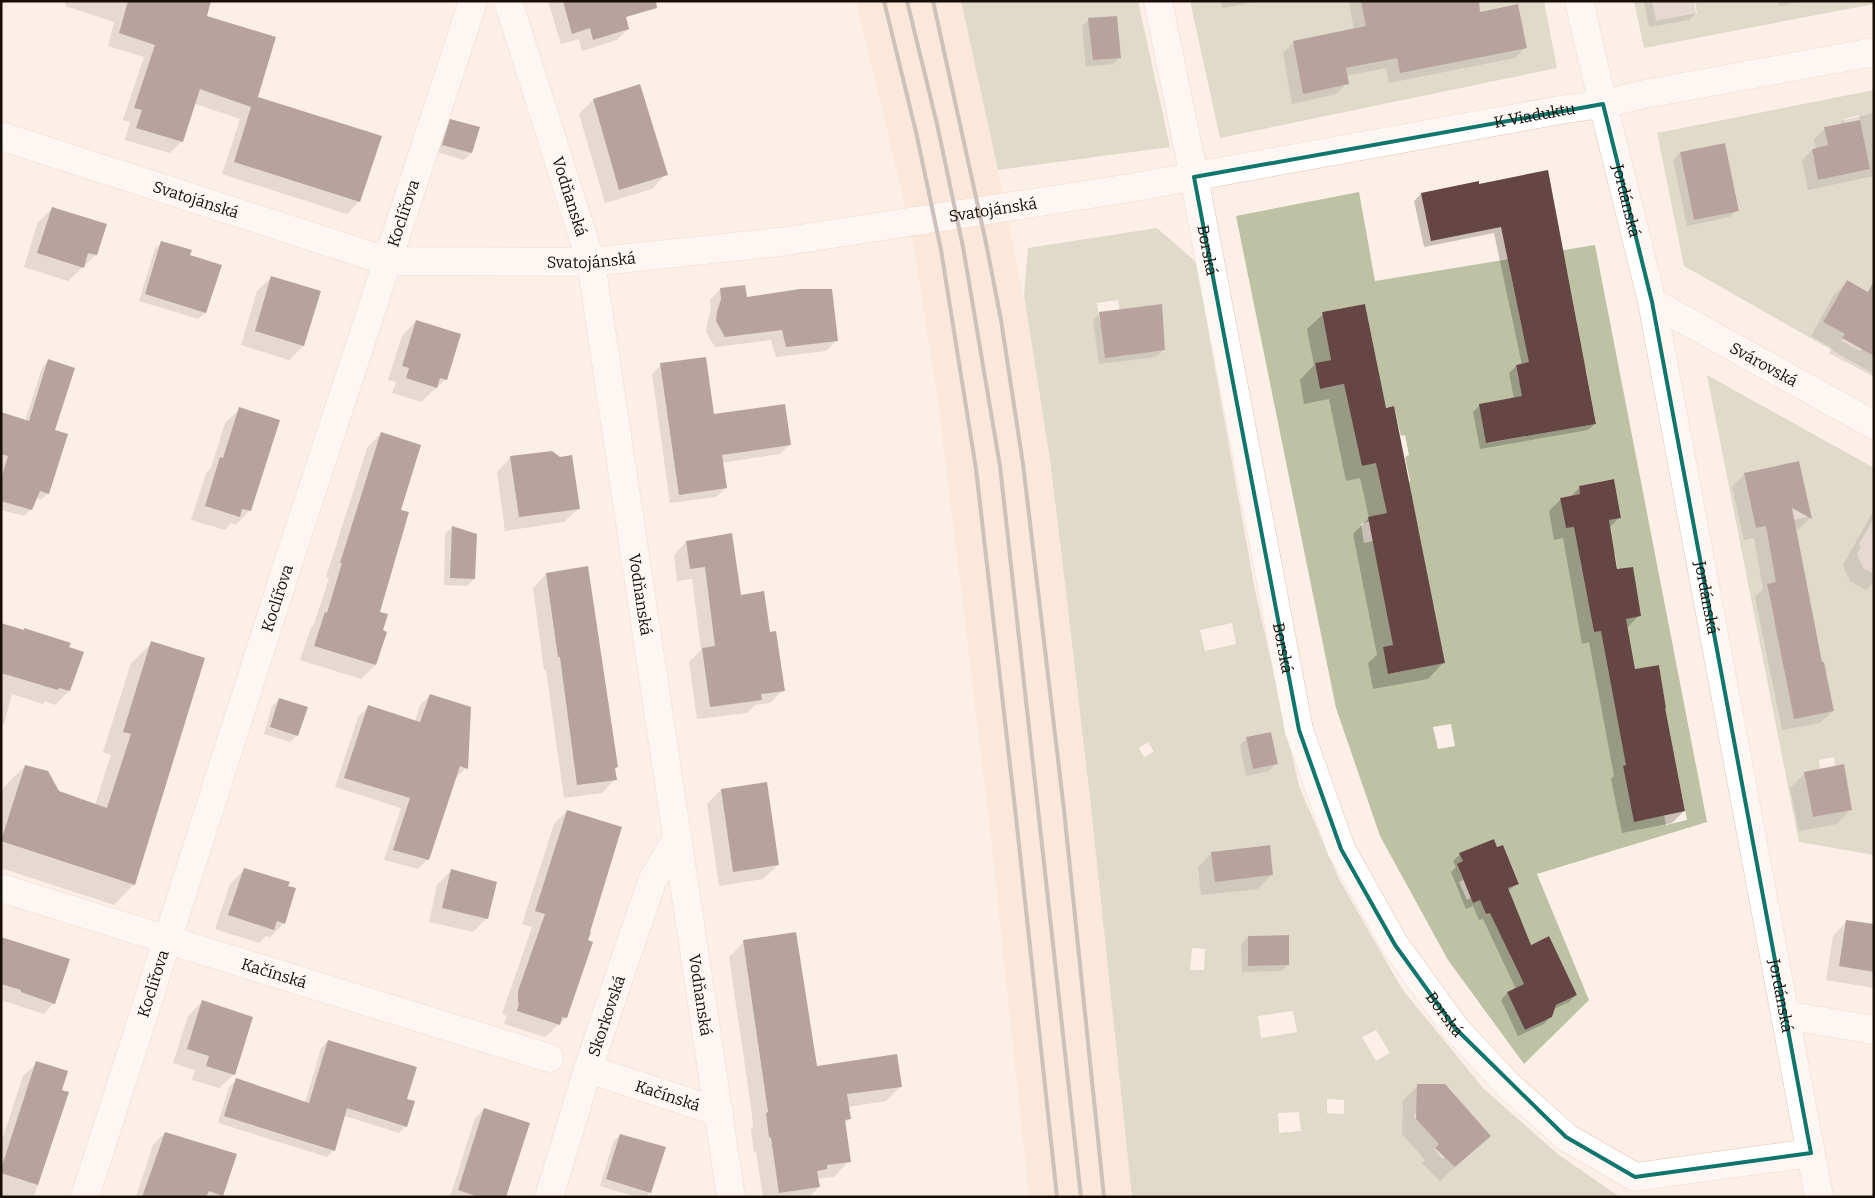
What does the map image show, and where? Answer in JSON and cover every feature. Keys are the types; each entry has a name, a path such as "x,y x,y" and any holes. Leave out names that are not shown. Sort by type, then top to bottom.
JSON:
{"street":[{"name":"Koclířova","path":"86,1197 166,940 473,1"},
{"name":"Vodňanská","path":"508,1 590,262 719,1112 730,1197"},
{"name":"Borská","path":"1158,1 1194,177 1299,730 1341,849 1395,945 1461,1035 1514,1091 1566,1137 1638,1187 1811,1153"},
{"name":"Jordánská","path":"1579,1 1652,302 1819,1197"},
{"name":"K Viaduktu","path":"1194,177 1566,108 1603,104 1645,94 1874,52"},
{"name":"Svatojánská","path":"1,136 387,261 590,262 780,242 1194,177"},
{"name":"Svárovská","path":"1652,302 1874,425"},
{"name":"Skorkovská","path":"549,1197 588,1069 652,881 677,840"},
{"name":"Kačínská","path":"1,888 549,1058"},
{"path":"1785,1015 1874,1030"},
{"name":"Kačínská","path":"588,1069 719,1112"}],"highlighted area":[{"path":"1603,104 1652,302 1811,1153 1635,1177 1566,1137 1455,1028 1395,945 1341,849 1299,730 1194,177"}],"shaded area":[{"path":"856,1 961,1 1027,315 1050,460 1091,807 1132,1197 1029,1197 989,820 938,400 915,255"}],"green space":[{"path":"961,1 1138,1 1170,147 998,170"},
{"path":"1190,1 1544,1 1557,68 1220,138","holes":["1518,4 1527,47 1486,56 1477,13","1293,41 1372,63 1346,68 1348,84 1303,93"]},
{"path":"1634,1 1652,1 1656,21 1697,13 1695,1 1874,1 1874,4 1644,48"},
{"path":"1874,90 1874,295 1847,280 1823,322 1845,334 1841,341 1860,351 1865,344 1874,349 1874,374 1684,266 1657,133","holes":["1859,115 1870,169 1818,180 1812,149 1828,145 1824,127 1844,123 1844,119","1725,143 1739,210 1694,220 1680,152"]},
{"path":"1359,192 1375,281 1595,245 1707,822 1537,874 1589,1000 1524,1064 1448,960 1380,836 1336,708 1236,216","holes":["1565,260 1577,323 1523,333 1510,271","1365,304 1378,369 1350,375 1351,383 1320,389 1315,363 1331,360 1322,312","1571,354 1586,369 1596,424 1487,443 1480,404 1524,396 1521,382 1519,382 1516,365","1394,406 1401,436 1405,435 1409,455 1405,457 1410,481 1382,487 1377,469 1378,462 1351,416","1614,479 1621,518 1566,528 1560,498 1580,494 1579,486","1414,508 1425,563 1380,572 1373,541 1364,543 1361,524","1615,554 1627,626 1594,632 1580,559","1434,607 1444,663 1389,674 1383,647 1393,645 1388,616","1659,665 1666,708 1609,674","1451,724 1455,746 1438,749 1433,727","1674,755 1687,820 1666,825 1664,815 1634,821 1623,766","1494,839 1497,847 1503,845 1519,883 1508,888 1513,903 1486,914 1480,900 1471,898 1467,900 1459,882 1463,880 1457,864 1463,861 1460,853","1549,936 1577,995 1556,1005 1552,1017 1525,1030 1507,992 1524,984 1510,955"]},
{"path":"1157,228 1196,262 1255,590 1299,786 1339,879 1402,989 1484,1089 1559,1155 1620,1197 1132,1197 1091,807 1065,584 1050,460 1024,295 1028,248","holes":["1118,300 1121,321 1100,324 1097,303","1161,305 1163,320 1138,323","1163,334 1165,350 1138,352","1232,623 1236,644 1205,651 1200,630","1271,732 1278,764 1253,769 1246,737","1148,742 1154,752 1144,757 1139,748","1269,845 1273,875 1215,881 1212,852","1289,935 1289,965 1248,966 1248,936","1192,948 1205,949 1204,970 1190,970","1293,1011 1297,1032 1261,1038 1258,1016","1376,1030 1390,1053 1376,1061 1362,1037","1327,1099 1344,1100 1344,1114 1327,1113","1425,1106 1490,1136 1455,1167 1445,1157 1442,1159 1434,1149 1439,1144 1413,1116","1299,1112 1301,1131 1279,1133 1278,1113"]},
{"path":"1707,375 1874,468 1874,518 1859,544 1861,546 1857,554 1863,568 1874,574 1874,855 1799,842","holes":["1798,461 1811,516 1756,528 1744,474","1776,582 1813,616 1774,623 1767,584","1824,662 1834,711 1794,718 1784,670","1834,757 1835,766 1844,765 1852,810 1813,817 1804,773 1820,769 1819,760"]}],"building":[{"path":"128,1 211,1 207,16 276,37 258,97 382,136 360,202 234,162 251,107 200,89 183,142 136,128 142,110 134,108 155,45 119,33"},
{"path":"563,1 656,1 657,8 626,17 629,29 593,40 590,28 572,34"},
{"path":"1361,1 1479,1 1480,12 1518,4 1527,48 1400,73 1397,58 1346,68 1349,84 1303,94 1293,41 1366,26"},
{"path":"1117,16 1121,58 1093,60 1088,18"},
{"path":"640,84 668,175 619,190 593,99"},
{"path":"450,119 480,127 472,153 442,145"},
{"path":"1860,120 1870,169 1818,180 1812,149 1828,145 1824,127"},
{"path":"1725,143 1739,211 1694,220 1680,152"},
{"path":"1548,170 1596,424 1486,443 1479,404 1522,396 1516,365 1529,362 1501,227 1431,241 1421,193"},
{"path":"52,207 107,224 97,255 88,253 84,268 37,253"},
{"path":"161,241 192,250 190,255 222,265 206,313 145,294"},
{"path":"271,276 321,291 304,346 255,331"},
{"path":"1847,280 1868,292 1874,281 1874,356 1842,338 1845,334 1823,322"},
{"path":"745,285 747,297 800,289 832,289 838,341 786,347 782,330 725,337 716,321 721,299 720,288"},
{"path":"1162,304 1165,350 1105,358 1099,312"},
{"path":"1365,304 1386,408 1394,406 1445,663 1388,674 1383,647 1393,645 1368,517 1387,513 1376,463 1362,466 1344,384 1320,389 1315,363 1331,360 1322,312"},
{"path":"416,320 461,334 447,380 440,378 437,388 406,378 409,368 402,366"},
{"path":"706,357 714,414 785,404 791,445 722,455 727,488 679,495 660,363"},
{"path":"48,359 75,368 55,430 68,434 49,494 40,491 32,510 1,501 1,479 8,456 1,454 1,412 29,421"},
{"path":"239,407 280,420 251,511 242,509 240,517 205,506 220,457 223,458"},
{"path":"381,432 421,445 401,510 409,512 380,612 388,614 383,630 387,632 376,665 314,646 325,612 327,613 342,563 340,563"},
{"path":"552,451 560,457 572,455 580,509 519,517 510,456"},
{"path":"1799,461 1812,519 1792,508 1822,662 1824,662 1834,711 1794,719 1767,584 1776,582 1766,526 1756,528 1744,473"},
{"path":"1614,479 1621,518 1609,520 1617,569 1633,567 1641,616 1626,619 1635,669 1659,665 1665,708 1685,811 1634,822 1623,766 1626,765 1601,631 1594,632 1574,527 1566,528 1560,498 1580,494 1579,486"},
{"path":"452,526 477,534 475,579 450,578"},
{"path":"732,533 741,595 764,591 770,632 776,631 785,691 761,694 762,700 710,707 702,648 715,646 705,567 690,569 686,541"},
{"path":"588,566 618,767 615,768 617,780 577,785 560,657 558,657 546,573"},
{"path":"1,623 24,630 24,628 71,643 69,647 84,652 70,691 59,688 58,690 1,673"},
{"path":"151,641 205,658 135,885 1,841 25,765 48,771 59,791 107,808 131,734 123,732"},
{"path":"430,694 471,707 468,769 460,766 429,860 393,850 410,798 344,778 368,705 420,722"},
{"path":"279,698 308,707 298,736 270,727"},
{"path":"1271,732 1278,764 1253,769 1246,737"},
{"path":"1844,764 1852,810 1813,817 1804,772"},
{"path":"767,782 779,865 733,872 721,789"},
{"path":"567,810 622,827 590,932 588,940 593,942 567,1018 562,1017 560,1025 517,1011 519,1003 518,991 545,914 535,911"},
{"path":"1494,839 1497,847 1503,845 1519,884 1508,888 1531,945 1549,936 1577,995 1556,1005 1552,1017 1525,1030 1507,992 1524,984 1490,913 1486,914 1480,900 1473,903 1457,864 1463,861 1459,853"},
{"path":"1270,845 1273,875 1215,882 1211,852"},
{"path":"244,868 290,882 288,886 296,888 285,924 277,921 274,930 228,915"},
{"path":"451,869 497,882 488,919 442,908"},
{"path":"1846,920 1874,924 1874,972 1839,966"},
{"path":"796,932 817,1066 897,1054 902,1087 847,1094 851,1119 845,1120 851,1162 827,1165 827,1169 817,1171 820,1187 779,1193 771,1138 769,1137 766,1113 768,1112 743,940"},
{"path":"1289,935 1289,965 1248,966 1248,936"},
{"path":"1,937 70,959 55,1004 1,984"},
{"path":"202,1000 253,1017 235,1075 206,1066 209,1056 187,1049"},
{"path":"328,1040 417,1067 407,1099 415,1101 407,1127 347,1108 335,1151 224,1116 236,1078 309,1103"},
{"path":"36,1061 68,1071 62,1090 69,1092 38,1185 1,1173"},
{"path":"1417,1084 1445,1084 1491,1136 1455,1167 1435,1148 1439,1144 1416,1119"},
{"path":"484,1108 530,1123 506,1197 479,1197 458,1190"},
{"path":"165,1132 237,1154 223,1196 209,1191 206,1197 142,1197"},
{"path":"620,1134 666,1147 651,1193 606,1179"}],"railway":[{"path":"884,1 916,132 941,250 976,469 1057,1197"},
{"path":"907,1 937,124 963,247 1000,466 1081,1197"},
{"path":"933,1 1001,320 1023,464 1064,810 1104,1197"}]}
